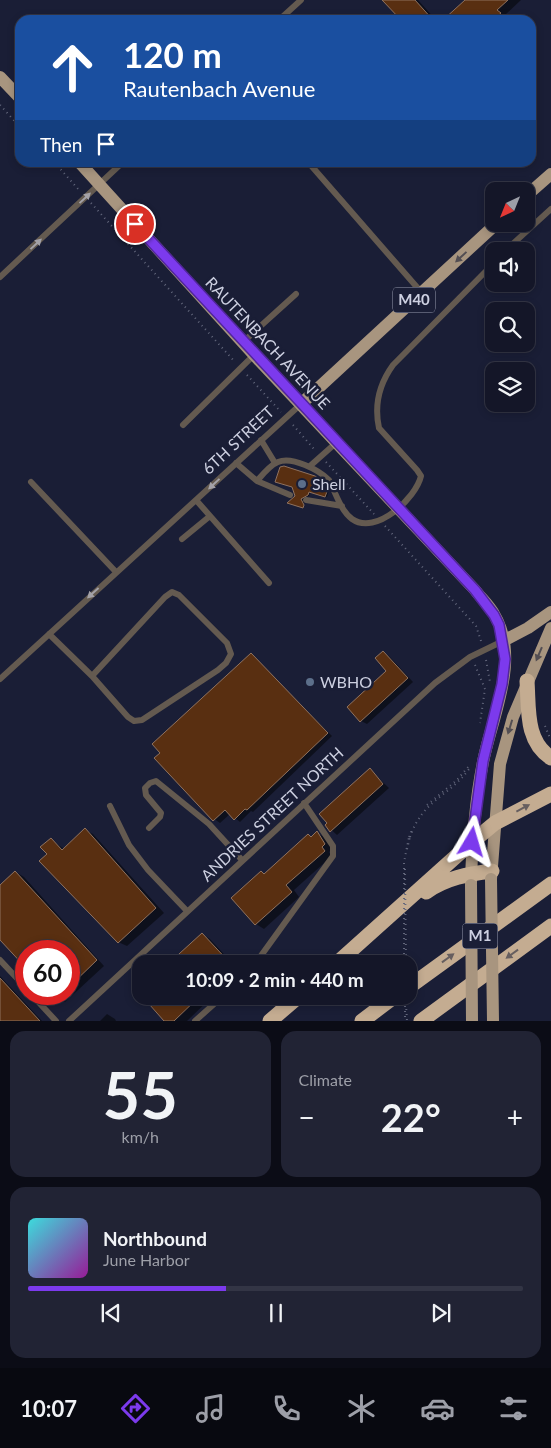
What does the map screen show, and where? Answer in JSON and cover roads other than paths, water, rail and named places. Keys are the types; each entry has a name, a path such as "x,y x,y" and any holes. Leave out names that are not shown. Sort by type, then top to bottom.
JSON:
{"highway":[{"path":"527,681 531,729 538,748 551,758"},
{"path":"347,955 495,823 551,794"},
{"path":"348,955 414,900 438,884 492,875"},
{"name":"M1","path":"417,981 551,884"},
{"name":"M1","path":"421,1020 551,926"},
{"path":"270,1020 288,1005"},
{"path":"362,1020 383,1005"}],"main road":[{"path":"0,77 15,93"},
{"name":"RAUTENBACH AVENUE","path":"84,167 254,355 399,508 487,605 499,625 505,659 502,684 483,761 472,842 472,1020"},
{"path":"535,188 551,174"},
{"name":"6TH STREET","path":"302,404 487,232"},
{"path":"503,641 528,628 551,612"},
{"path":"493,1020 492,875 500,764 513,717 551,628"}],"lane":[{"path":"284,15 301,0"},
{"path":"0,276 118,167"},
{"path":"312,167 422,292"},
{"path":"516,242 551,209"},
{"path":"257,481 276,463 282,461 310,466 329,481 350,518 359,522 371,523 380,521 399,508 419,484 421,476 379,428 379,390 382,380 393,365 485,272"},
{"path":"243,342 296,294"},
{"path":"183,425 239,367 254,355"},
{"name":"6TH STREET","path":"0,679 302,404"},
{"path":"261,440 276,463"},
{"path":"310,466 337,442"},
{"path":"236,464 257,481 290,495"},
{"path":"31,482 116,572"},
{"path":"196,500 269,583"},
{"path":"306,500 342,506"},
{"path":"182,539 210,516"},
{"path":"49,634 134,721 142,720 218,670 226,663 231,654 226,643 178,595 172,592 165,597 92,676"},
{"name":"ANDRIES STREET NORTH","path":"69,1020 435,683 470,657 503,641"},
{"path":"149,828 160,817 161,813 146,795 145,788 150,783 156,781 208,824 242,860"},
{"path":"262,955 334,856 333,846 304,803"},
{"path":"110,806 129,844 148,870 187,911"},
{"path":"0,960 15,976"},
{"path":"42,1005 56,1020"},
{"path":"195,1020 212,1005"}],"place":[{"name":"Shell","path":"302,484"},
{"name":"WBHO","path":"310,682"}]}
